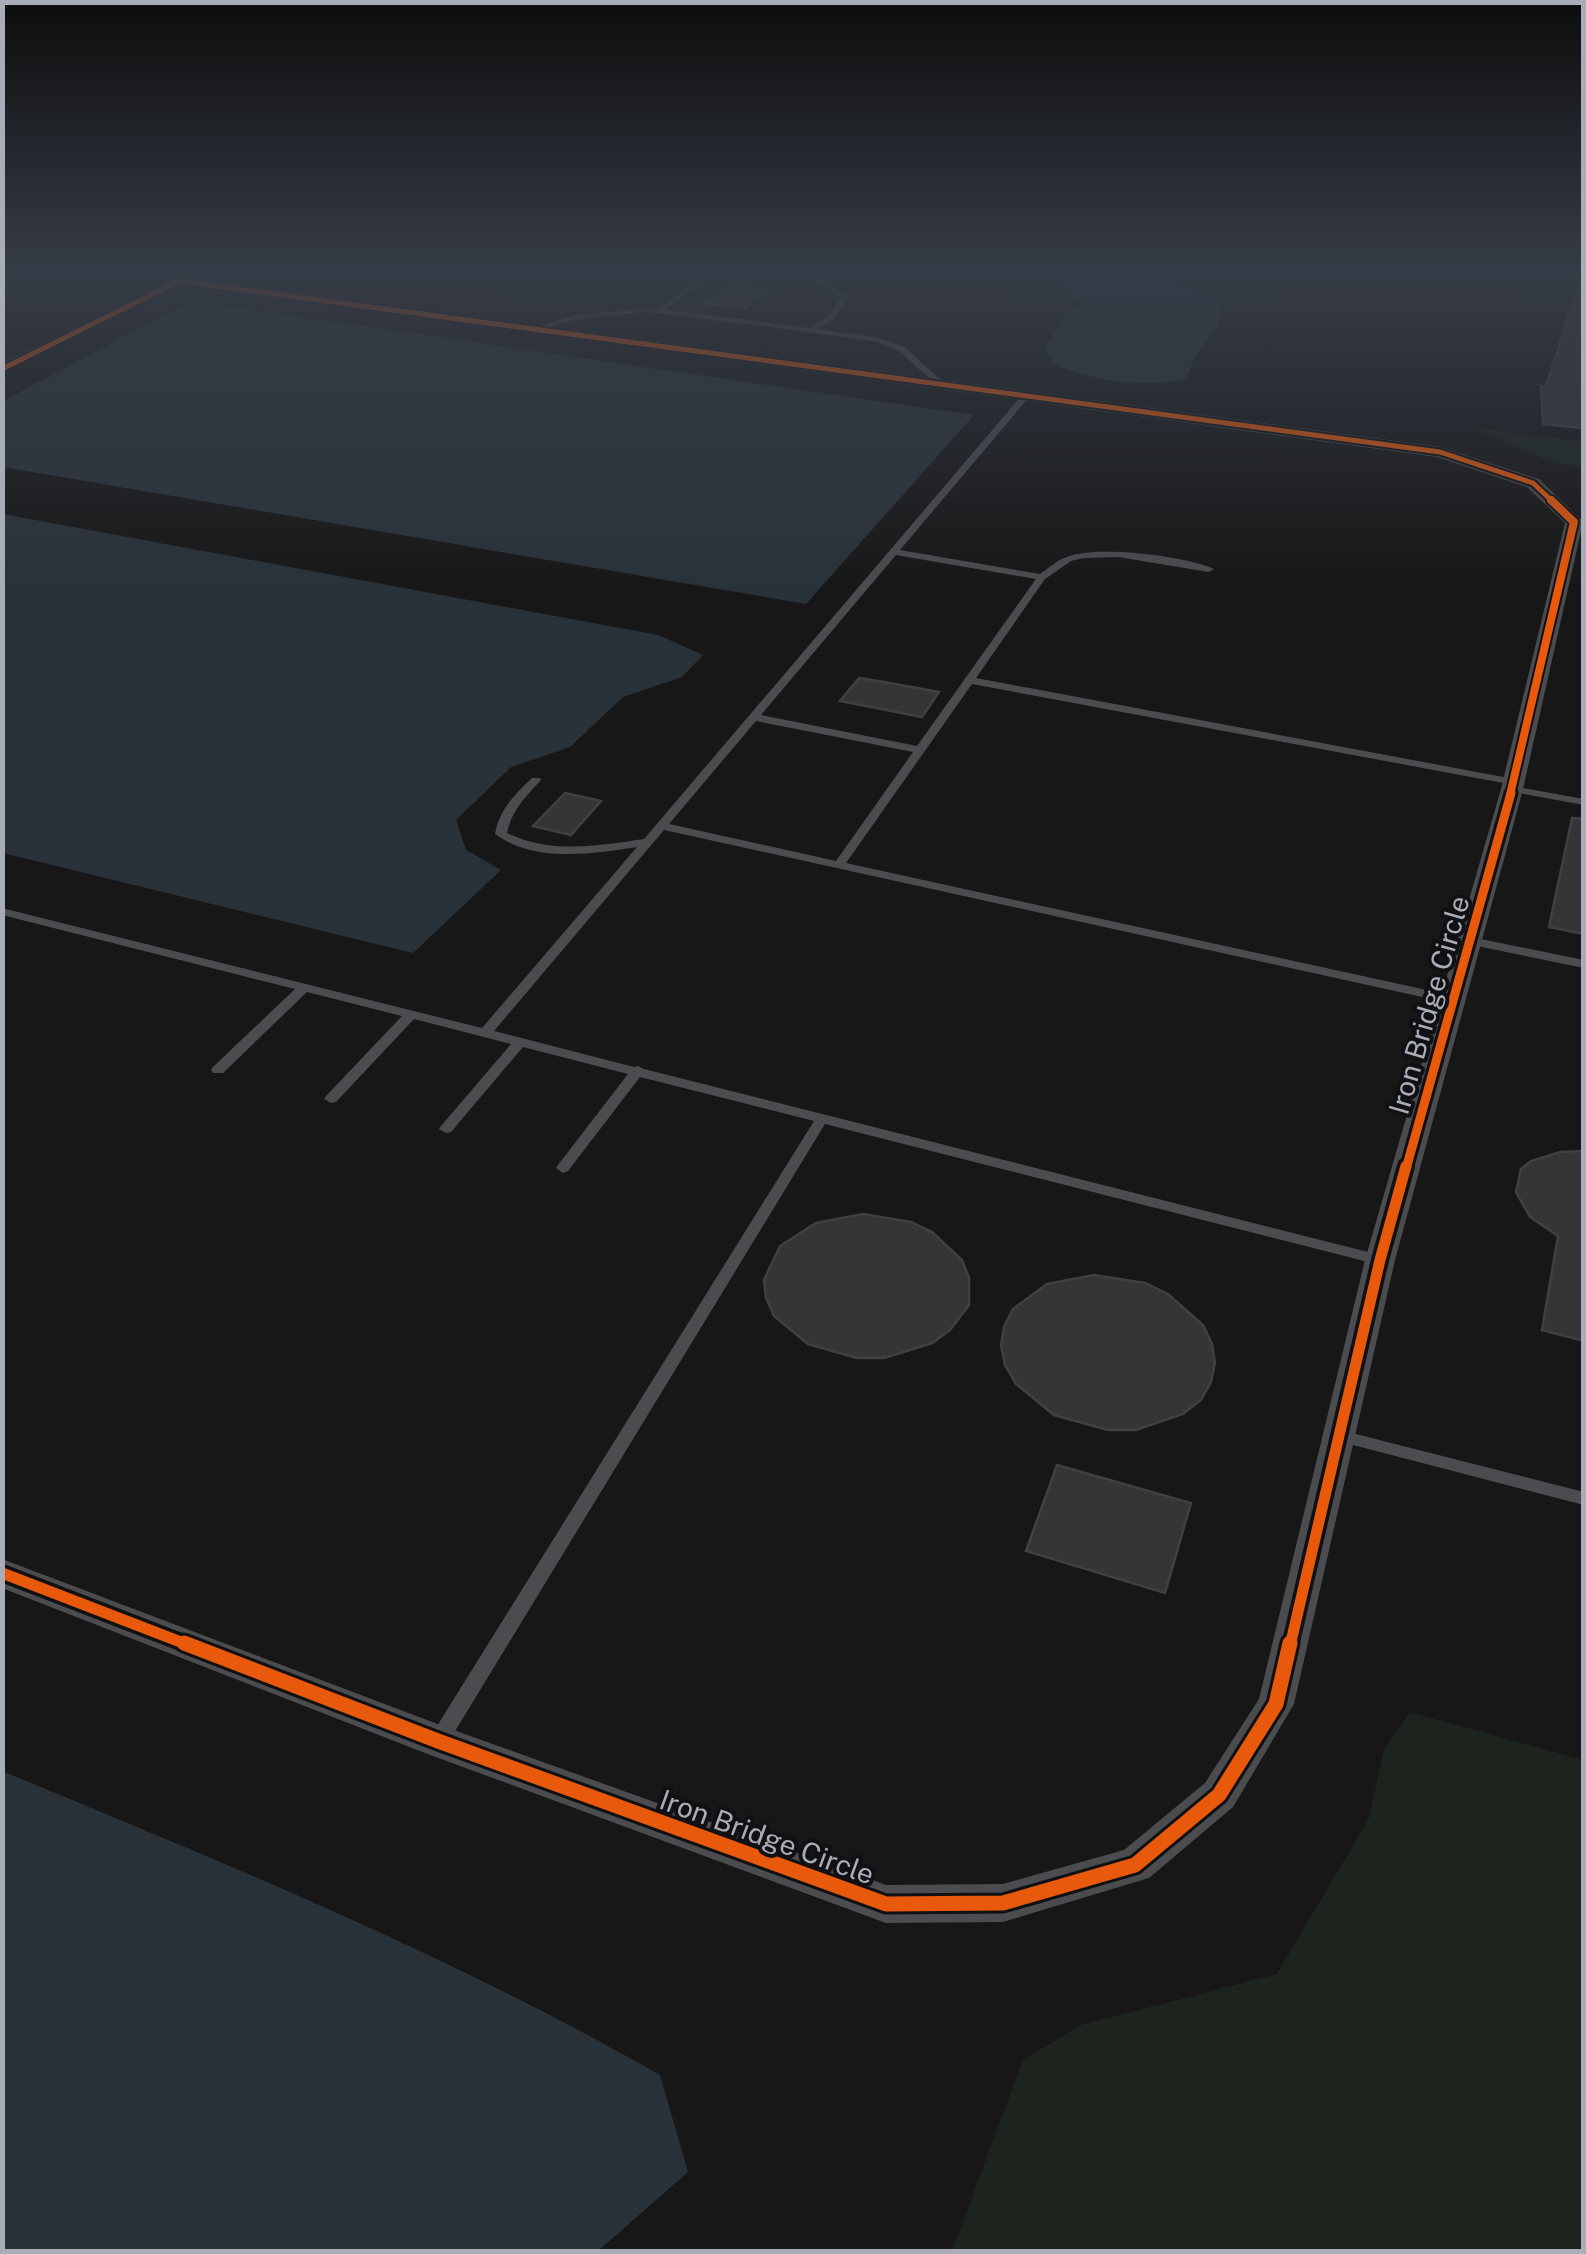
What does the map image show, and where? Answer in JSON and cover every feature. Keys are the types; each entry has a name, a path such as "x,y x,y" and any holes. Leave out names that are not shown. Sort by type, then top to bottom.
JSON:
{"street":[{"name":"Iron Bridge Circle","path":"2,1573 438,1740 886,1904 1003,1903 1136,1864 1219,1795 1276,1704 1380,1260 1513,786 1574,522 1532,483 1440,452 892,378"}],"lane":[{"path":"934,378 942,385"},
{"path":"486,1032 1026,396"},
{"path":"894,552 1042,577"},
{"path":"839,865 1042,577 1068,560 1086,555 1122,556 1209,569"},
{"path":"969,680 1584,802"},
{"path":"754,717 920,750"},
{"path":"536,780 510,807 502,822 501,834 514,842 567,853 648,842"},
{"path":"662,826 1454,1000"},
{"path":"2,911 1380,1260"},
{"path":"1471,941 1584,964"},
{"path":"218,1070 305,987"},
{"path":"331,1100 412,1014"},
{"path":"446,1128 520,1042"},
{"path":"562,1168 638,1070"},
{"path":"438,1740 823,1117"},
{"path":"1339,1436 1584,1500"}],"shaded area":[{"path":"46,378 721,378 974,415 806,604 3,467 3,401"},
{"path":"1101,378 1187,378 1150,383"},
{"path":"1473,428 1583,442 1583,467 1553,463"},
{"path":"3,514 658,635 703,655 682,677 623,697 570,747 511,767 456,820 466,850 501,870 413,953 3,853"},
{"path":"1410,1712 1583,1760 1583,2251 952,2251 1023,2060 1081,2025 1277,1974 1369,1818 1384,1749"},
{"path":"2,1771 418,1950 660,2075 688,2172 598,2251 3,2251"}],"building":[{"path":"1549,378 1584,378 1584,428 1543,424 1541,386 1546,387"},
{"path":"859,678 939,692 922,717 840,701"},
{"path":"565,793 601,801 571,835 533,826"},
{"path":"1572,818 1584,819 1584,934 1549,927"},
{"path":"1584,1151 1584,1341 1542,1330 1558,1236 1530,1217 1516,1192 1521,1169 1531,1161 1560,1152"},
{"path":"863,1214 911,1222 932,1232 962,1260 969,1278 969,1305 950,1330 932,1343 884,1358 857,1358 808,1344 774,1316 764,1280 780,1246 816,1223"},
{"path":"1094,1275 1145,1283 1168,1294 1203,1325 1215,1363 1211,1382 1201,1400 1183,1414 1136,1430 1108,1430 1054,1415 1016,1384 1005,1365 1001,1345 1013,1309 1047,1284"},
{"path":"1057,1465 1191,1503 1165,1593 1026,1551"}],"cycle path":[{"path":"2,1573 438,1741 886,1904 1003,1903 1135,1865 1219,1795 1276,1704 1380,1260 1512,789 1574,522 1533,483 1440,452 896,378"}]}
